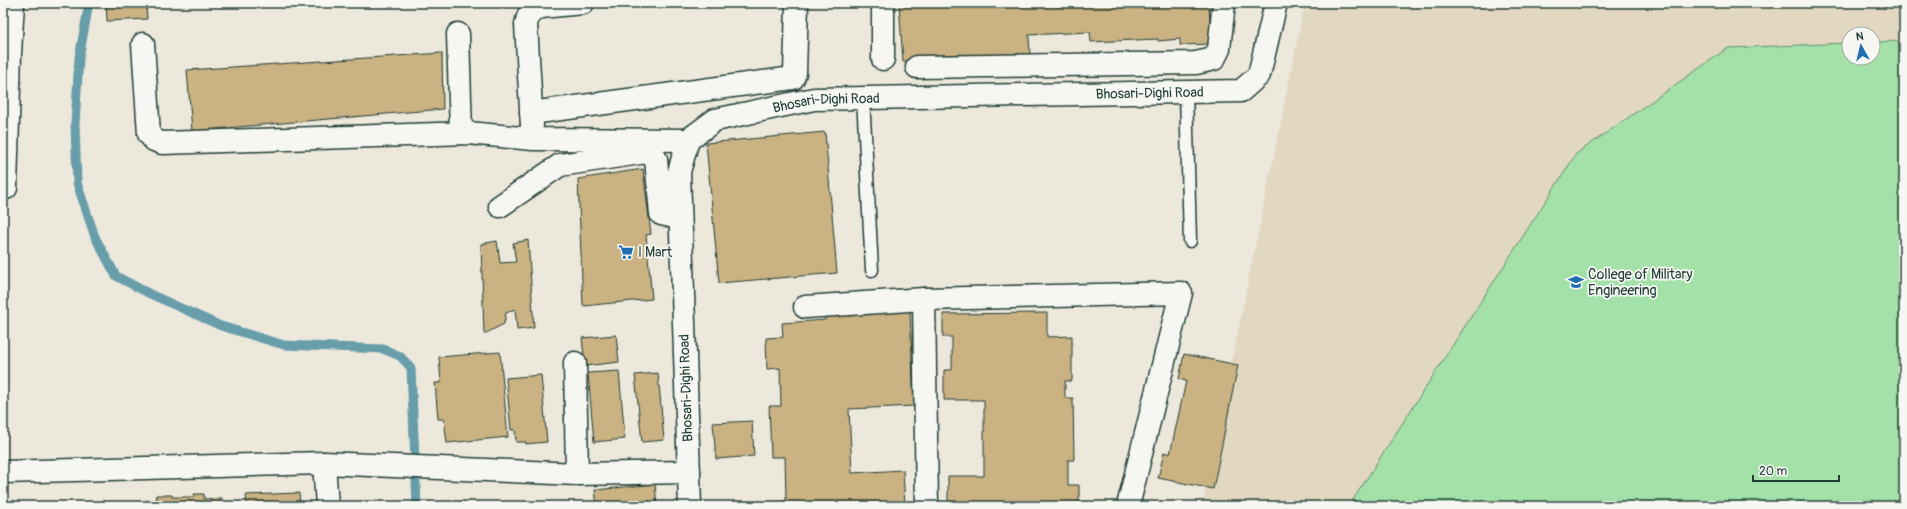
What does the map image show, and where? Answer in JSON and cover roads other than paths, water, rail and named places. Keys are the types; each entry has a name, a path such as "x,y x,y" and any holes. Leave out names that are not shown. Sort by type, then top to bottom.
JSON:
{"street":[{"path":"6,188 10,53 14,3"},
{"path":"533,139 526,24 529,14 541,7 583,3"},
{"path":"531,113 793,78 795,73 797,3"},
{"path":"883,3 883,59"},
{"path":"917,67 1196,63 1214,59 1219,49 1224,3"},
{"name":"Bhosari-Dighi Road","path":"690,506 679,172 688,140 715,120 814,99 862,96 1241,91 1259,76 1276,3"},
{"path":"458,34 461,133"},
{"path":"143,44 149,134 154,140 162,143 461,133 533,139 688,140"},
{"path":"500,206 560,166 647,152 656,159 660,214 680,218"},
{"path":"805,307 924,299 1181,293 1128,506"},
{"path":"924,299 927,506"},
{"path":"575,363 577,474"},
{"path":"3,472 324,463 577,474 689,472"},
{"path":"324,463 327,506"}],"lane":[{"path":"1186,92 1190,241"},
{"path":"862,96 872,270"}],"waterway":[{"path":"89,3 79,58 75,124 77,183 95,237 116,276 150,294 221,326 284,345 383,349 400,356 411,368 417,506"}],"place":[{"name":"I Mart","path":"626,252"},
{"name":"College of Military Engineering","path":"1576,282"}]}
